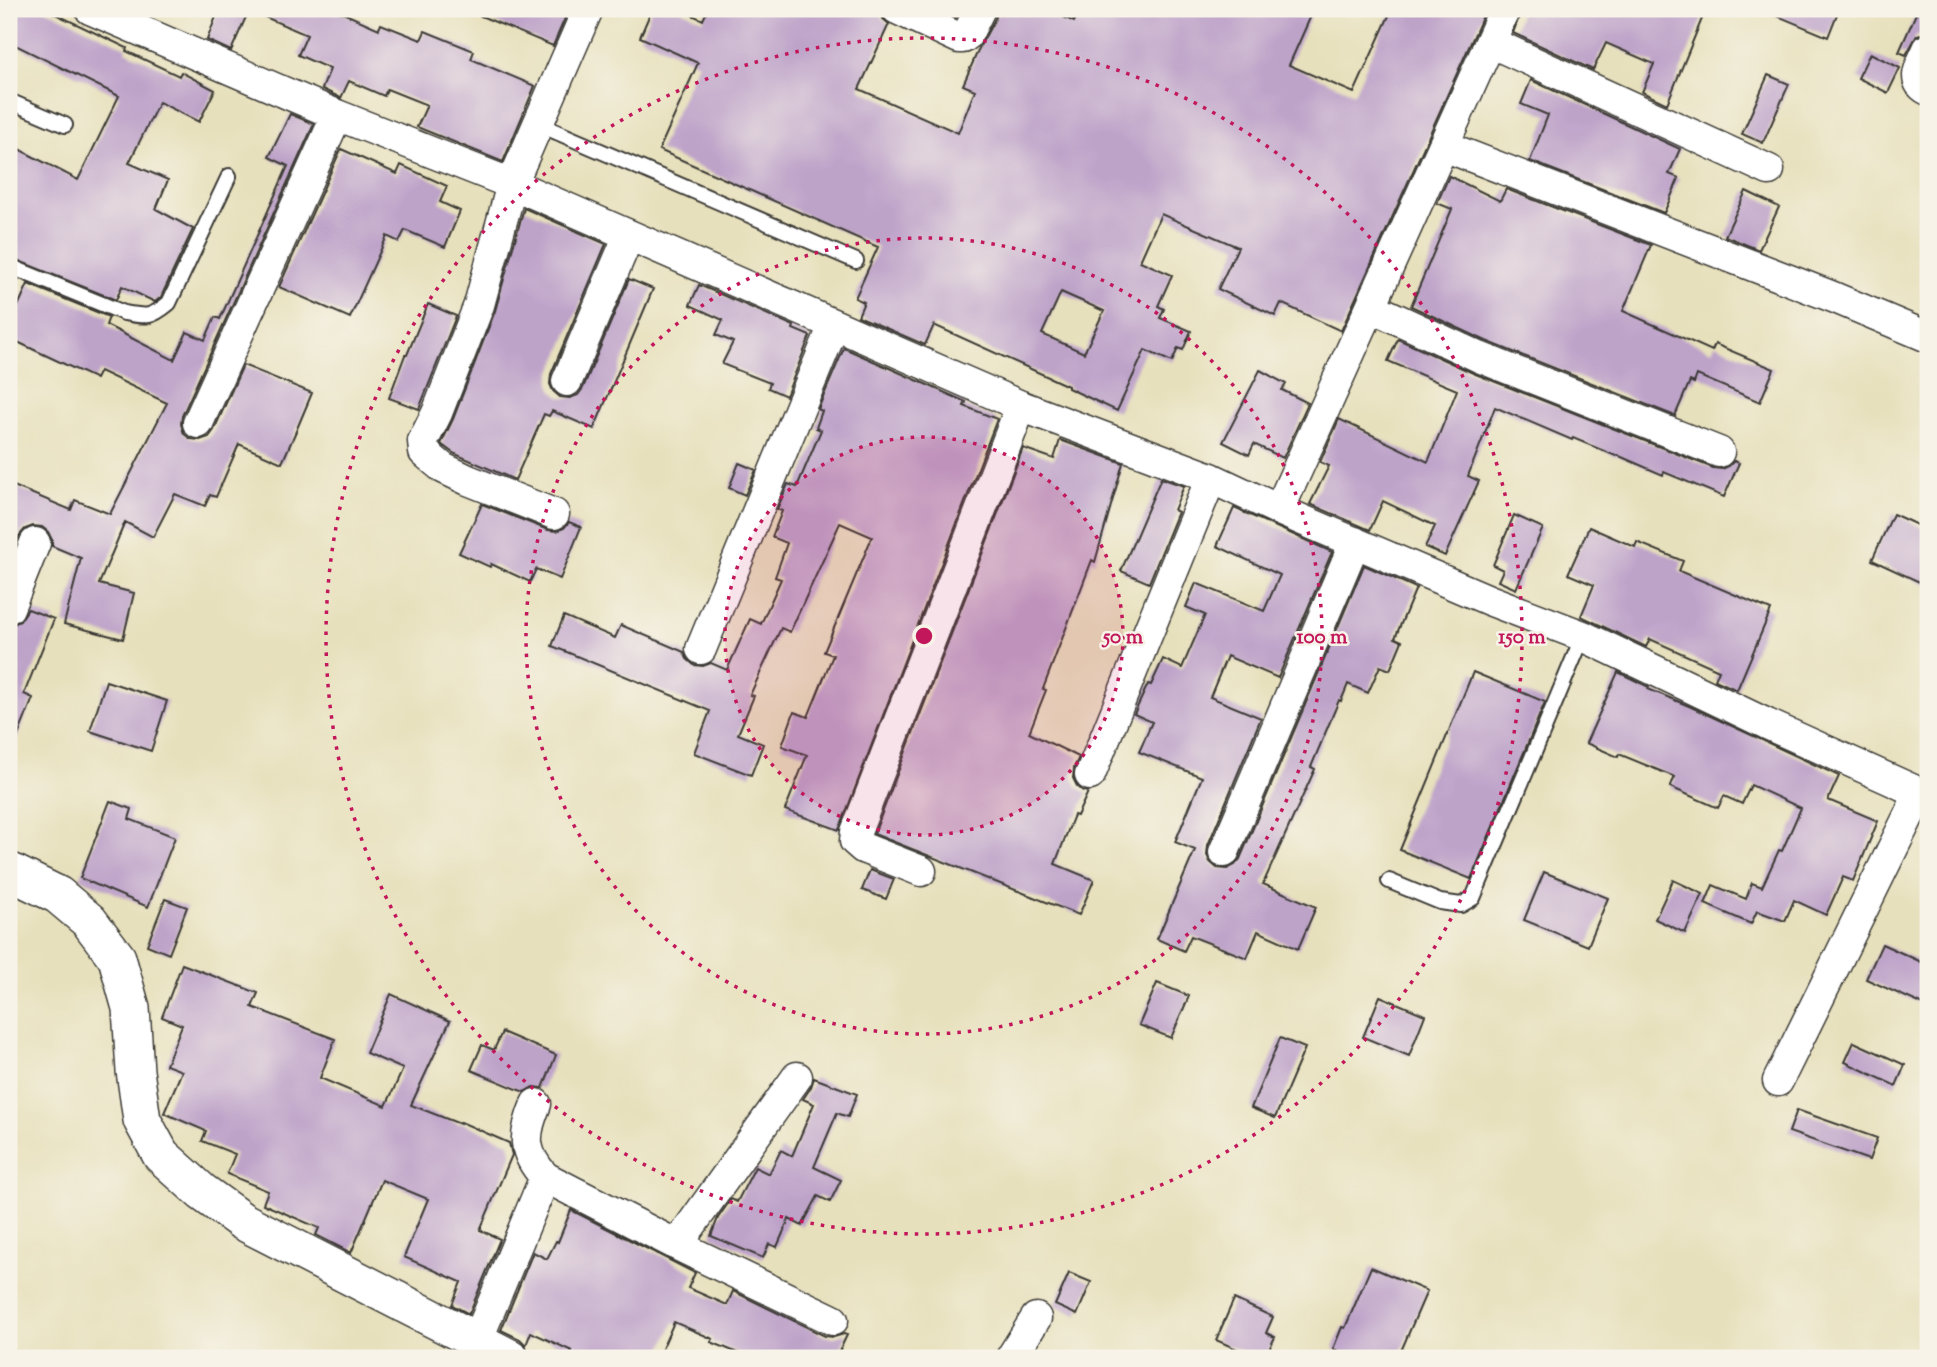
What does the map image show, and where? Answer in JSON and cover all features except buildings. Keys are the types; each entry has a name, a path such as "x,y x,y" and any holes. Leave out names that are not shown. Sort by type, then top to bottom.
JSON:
{"street":[{"path":"90,9 337,115 512,184 1021,406 1211,478 1489,600 1583,636 1920,793 1778,1082"},
{"path":"554,514 468,481 443,468 424,452 423,441 437,413 479,304 512,184 588,9"},
{"path":"897,9 963,38 981,9"},
{"path":"1279,510 1505,9"},
{"path":"1490,43 1769,170"},
{"path":"1928,49 1918,75 1918,83 1928,90"},
{"path":"198,423 337,115"},
{"path":"1444,146 1833,297 1928,337"},
{"path":"567,381 629,235"},
{"path":"1371,307 1479,357 1719,452"},
{"path":"701,649 834,325"},
{"path":"921,871 863,848 855,841 856,832 1021,406"},
{"path":"1090,775 1211,478"},
{"path":"1224,852 1355,542"},
{"path":"9,608 35,543"},
{"path":"9,871 58,895 89,921 117,958 131,1008 135,1071 142,1119 161,1155 202,1192 243,1221 510,1358"},
{"path":"677,1245 797,1077"},
{"path":"536,1104 528,1130 527,1153 545,1177 677,1245 833,1320"},
{"path":"477,1341 545,1177"},
{"path":"1011,1358 1036,1318"}],"lane":[{"path":"9,101 65,125"},
{"path":"538,124 856,261"},
{"path":"9,265 124,313 141,316 156,314 169,303 229,176"},
{"path":"1389,881 1440,902 1461,905 1473,898 1583,636"}]}
